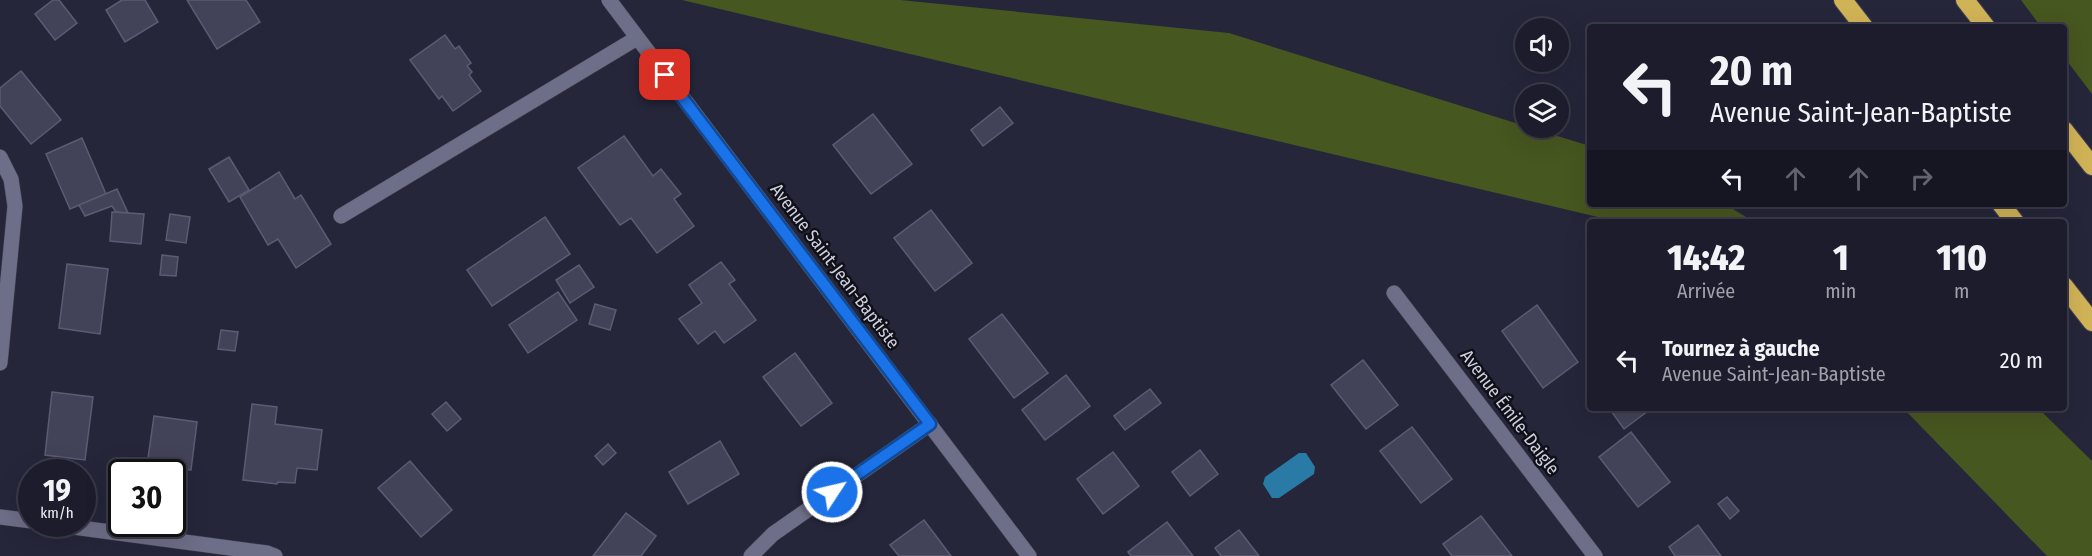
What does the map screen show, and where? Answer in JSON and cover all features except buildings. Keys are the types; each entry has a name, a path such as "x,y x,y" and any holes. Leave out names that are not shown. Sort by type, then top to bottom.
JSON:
{"highway":[{"path":"1843,0 1862,24"},
{"path":"1965,0 1984,24"},
{"path":"2067,134 2092,166"},
{"path":"2003,207 2013,219"},
{"path":"2067,290 2092,322"}],"street":[{"name":"Avenue Saint-Jean-Baptiste","path":"609,0 1029,556"},
{"path":"340,216 638,38"},
{"path":"0,157 11,179 15,206 0,363"},
{"name":"Avenue Émile-Daigle","path":"1394,292 1595,556"},
{"path":"751,556 773,534 930,424"},
{"path":"0,517 18,519"},
{"path":"96,530 267,553 275,556"}],"green space":[{"path":"682,0 900,0 1229,33 1515,123 1515,138 1564,138 1587,145 1587,207 1730,207 1749,219 1606,219"},
{"path":"2021,0 2092,0 2092,94 2067,61 2067,24 2039,24"},
{"path":"1906,411 2041,411 2092,461 2092,556 2047,556"}],"water":[{"path":"1299,453 1306,453 1315,467 1314,474 1279,498 1272,498 1263,484 1265,477"}],"route":[{"path":"665,75 930,424 832,492"}]}
